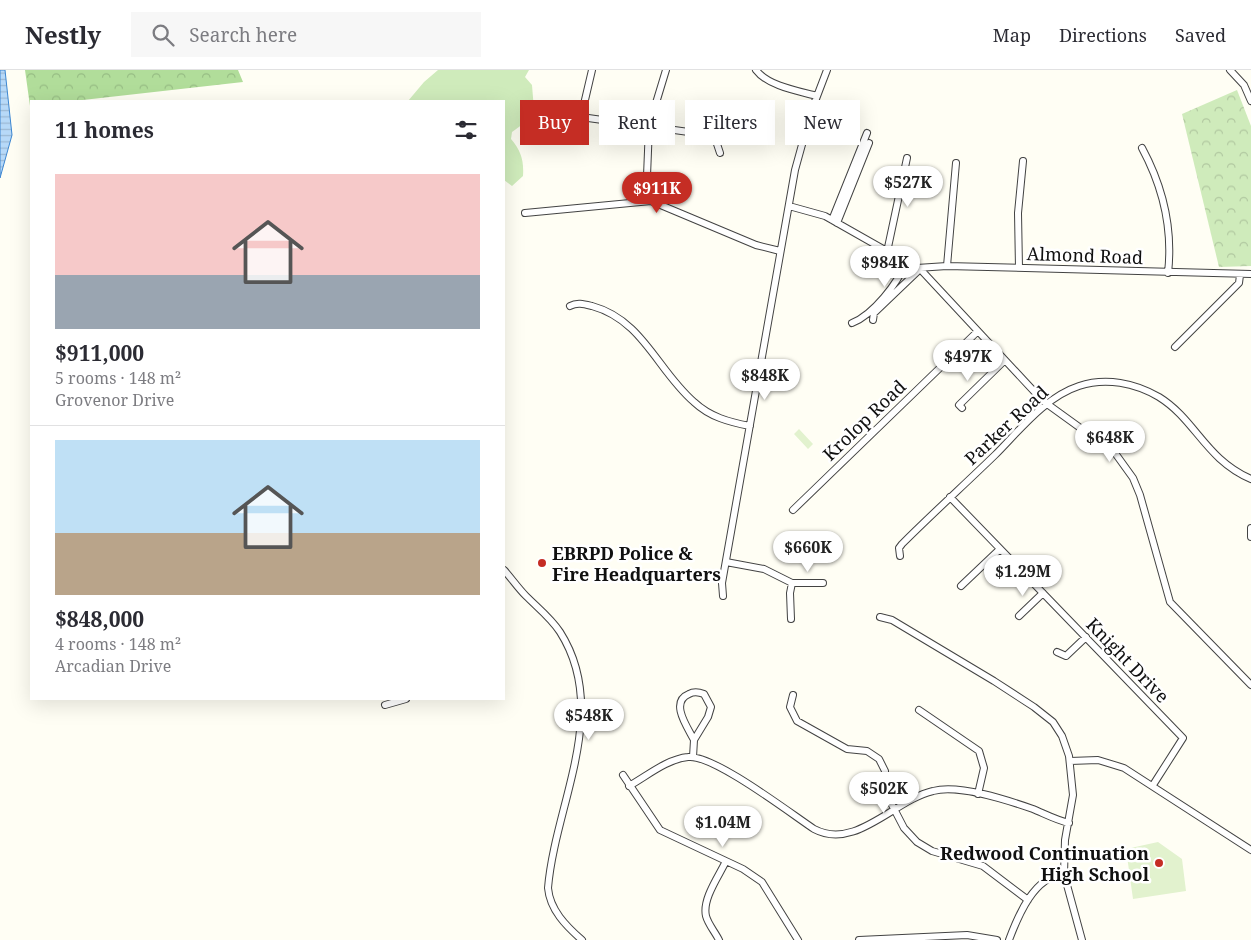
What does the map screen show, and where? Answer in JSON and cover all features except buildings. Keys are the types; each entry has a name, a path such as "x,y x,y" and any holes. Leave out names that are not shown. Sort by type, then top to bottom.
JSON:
{"street":[{"path":"592,70 581,117 599,119"},
{"path":"657,100 666,70"},
{"path":"756,70 766,79 817,96"},
{"path":"723,596 722,583 798,155 827,70"},
{"path":"1230,70 1248,84 1251,101"},
{"path":"675,130 708,135 716,141 720,153"},
{"path":"835,221 867,133"},
{"path":"835,221 869,144"},
{"path":"646,201 648,145"},
{"path":"1142,148 1158,181 1166,208 1168,273"},
{"path":"887,252 907,158"},
{"path":"1019,268 1018,214 1023,161"},
{"path":"947,266 956,163"},
{"path":"525,213 646,201 665,206 756,245 780,251"},
{"path":"789,206 810,211 835,221 919,269 1047,404 1115,452 1133,478 1140,495 1170,602 1183,618 1251,685"},
{"path":"852,324 862,318 887,293 899,278 906,262"},
{"name":"Almond Road","path":"919,269 947,266 1251,274"},
{"path":"873,320 874,313 919,269"},
{"path":"1175,347 1239,283 1240,275"},
{"path":"570,306 576,303 588,305 619,317 637,332 694,402 722,420 750,426"},
{"name":"Krolop Road","path":"793,510 978,331"},
{"path":"962,408 959,405 1005,360"},
{"name":"Parker Road","path":"900,556 902,544 1047,404 1071,389 1086,384 1116,382 1138,387 1155,395 1172,407 1217,458 1232,470 1251,479"},
{"name":"Knight Drive","path":"950,497 1183,738 1152,785"},
{"path":"1251,528 1251,537"},
{"path":"961,586 1000,549"},
{"path":"726,562 764,569 792,583 823,583"},
{"path":"505,571 559,630 571,653 578,676 581,705 578,746 548,888 552,904 559,916 582,940"},
{"path":"791,619 790,593 792,583"},
{"path":"1019,616 1043,593"},
{"path":"880,617 892,620 994,680 1041,712 1053,722 1062,736 1070,761 1073,795 1064,846 1064,874 1082,940"},
{"path":"1057,652 1066,656 1086,637"},
{"path":"693,757 694,740 708,717 711,706 704,694 696,692 686,695 680,705 681,714 694,740"},
{"path":"793,695 790,708 797,722 847,749 867,751 879,759 885,771 887,793 908,834 921,845 983,866 1028,900"},
{"path":"385,705 402,700"},
{"path":"919,710 979,751 984,768 978,794"},
{"path":"629,786 669,763 693,757 716,765 823,832 848,833 934,790 953,789 1028,808 1069,823"},
{"path":"1070,761 1098,760 1117,764 1251,850"},
{"path":"623,775 660,830 753,874 762,882 798,940"},
{"path":"719,940 707,918 705,910 726,861"},
{"path":"1010,940 1018,917 1028,900 1047,881 1064,874"},
{"path":"859,940 915,939 968,935 997,940"}],"green space":[{"path":"25,70 238,70 243,82 83,100 30,100 30,106"},
{"path":"438,70 529,70 525,77 532,85 533,100 520,100 520,126 512,132 511,139 521,156 523,176 512,186 505,181 505,100 409,100 424,82"},
{"path":"1237,90 1251,126 1251,266 1219,267 1182,114"},
{"path":"799,429 813,444 808,449 794,434"},
{"path":"1158,842 1182,859 1186,891 1133,899 1126,849"}],"water":[{"path":"0,70 5,70 12,135 0,178"}],"place":[{"name":"EBRPD Police & Fire Headquarters","path":"542,563"},
{"name":"Redwood Continuation High School","path":"1159,863"}]}
